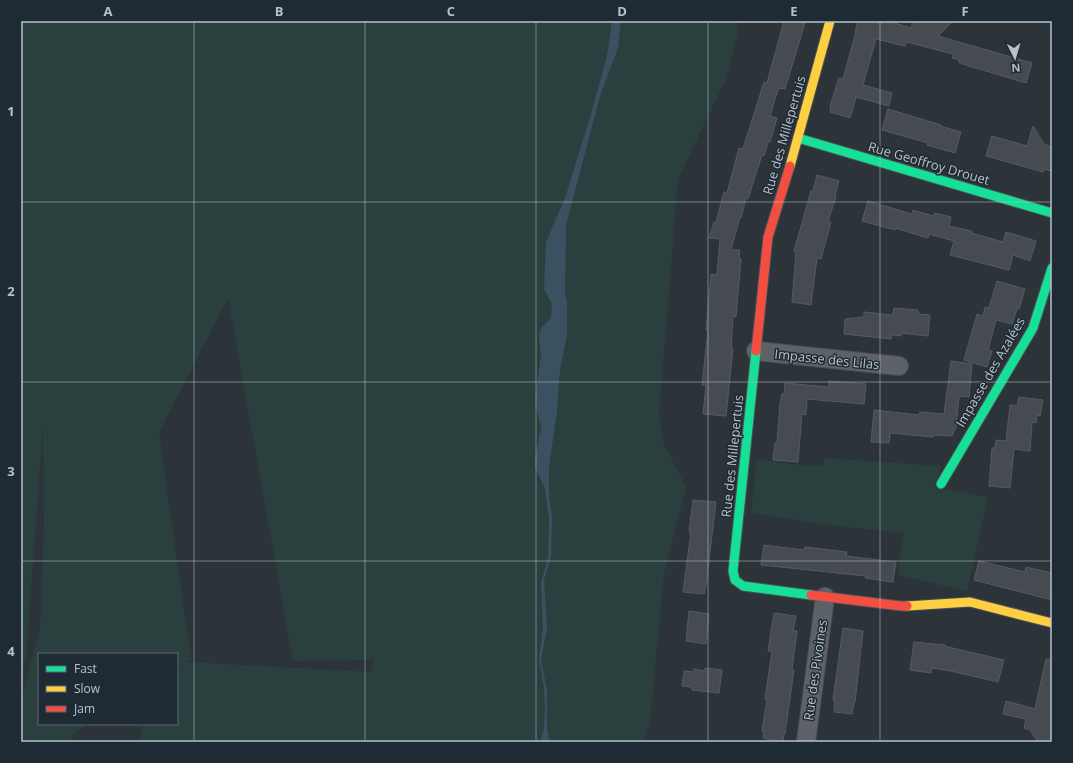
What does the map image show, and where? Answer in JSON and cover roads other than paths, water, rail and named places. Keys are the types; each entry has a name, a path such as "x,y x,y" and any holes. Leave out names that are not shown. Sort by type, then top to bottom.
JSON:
{"street":[{"name":"Rue des Millepertuis","path":"830,21 803,115 798,138 768,237 740,497 733,571 735,580 743,586 901,606 970,602 1052,623"},
{"name":"Rue Geoffroy Drouet","path":"798,138 1052,213"},
{"name":"Impasse des Azalées","path":"940,484 1033,328 1052,268"},
{"name":"Impasse des Lilas","path":"756,351 899,366"},
{"name":"Rue des Pivoines","path":"806,742 825,597"}],"water":[{"path":"612,21 621,21 618,48 600,96 566,225 565,292 567,304 567,335 560,370 557,411 549,468 549,497 552,516 551,556 544,580 547,629 541,659 547,691 547,729 549,742 540,742 544,729 545,709 544,688 539,658 543,628 541,583 548,558 549,520 545,489 535,467 535,459 541,428 535,400 541,354 539,335 541,328 551,318 552,304 544,289 546,242 565,198 591,114 607,56"}]}
